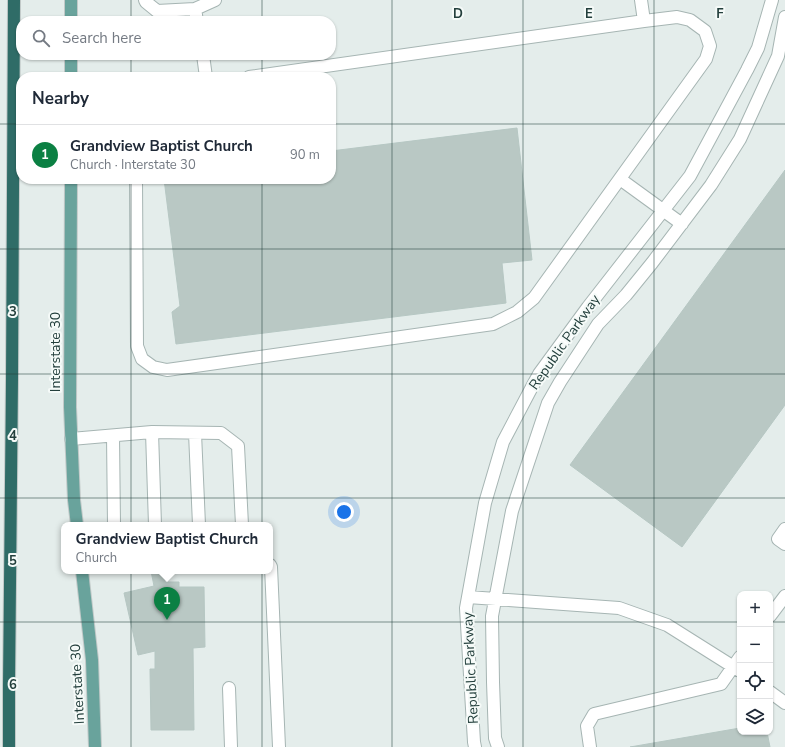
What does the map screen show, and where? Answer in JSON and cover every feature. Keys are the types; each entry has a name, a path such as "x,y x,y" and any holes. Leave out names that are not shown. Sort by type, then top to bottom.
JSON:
{"highway":[{"path":"9,747 14,0"}],"main road":[{"path":"71,0 71,16"},
{"path":"71,60 71,72"},
{"name":"Interstate 30","path":"70,184 70,407 74,500 77,522"},
{"name":"Interstate 30","path":"82,574 92,660 96,747"}],"street":[{"path":"145,0 157,11 195,9 215,0"},
{"path":"641,0 644,21"},
{"name":"Republic Parkway","path":"475,747 466,608 485,503 503,442 539,374 588,307 690,176 758,48 772,0"},
{"path":"195,9 196,16"},
{"path":"136,184 137,346 142,359 153,367 167,370 492,324 517,312 534,298 706,59 710,46 704,31 690,20 677,17 284,72"},
{"name":"Republic Parkway","path":"498,747 496,738 493,674 492,616 512,511 548,403 598,324 626,295 712,185 740,139 778,56 785,17"},
{"path":"204,60 205,72"},
{"path":"620,179 682,224"},
{"path":"71,439 152,432 221,433 238,446 242,522"},
{"path":"152,432 155,522"},
{"path":"194,433 199,522"},
{"path":"113,436 114,522"},
{"path":"785,529 778,539 785,544"},
{"path":"271,574 279,747"},
{"path":"773,612 785,596"},
{"path":"468,597 619,608 667,625 737,663"},
{"path":"590,747 587,726 594,714 721,684 737,665"},
{"path":"229,688 231,747"},
{"path":"773,694 785,703"}],"building":[{"path":"517,128 532,260 502,263 506,303 176,344 172,312 180,306 165,184 336,184 336,150"},
{"path":"785,170 785,405 682,547 570,465"},
{"path":"152,574 165,574 165,582 179,582 179,587 204,587 205,647 193,648 194,730 151,730 150,669 155,669 155,651 138,655 124,593 154,586"},
{"path":"737,729 737,735 768,735 770,747 630,747"}],"place":[{"name":"Grandview Baptist Church","path":"167,620"}]}
